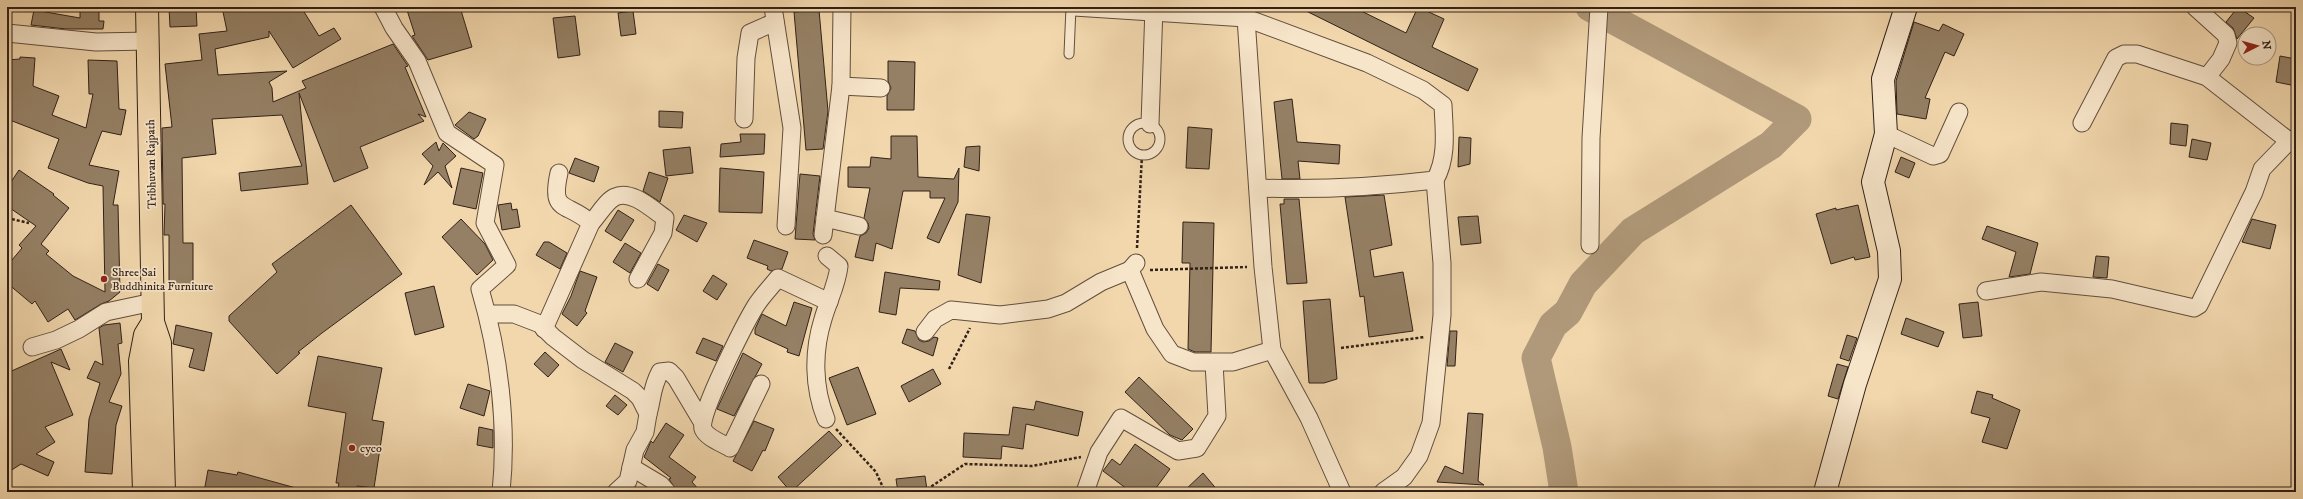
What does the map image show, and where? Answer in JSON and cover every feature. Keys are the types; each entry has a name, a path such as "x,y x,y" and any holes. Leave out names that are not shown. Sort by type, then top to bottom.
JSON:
{"highway":[{"name":"Tribhuvan Rajpath","path":"147,7 149,41 153,312 160,343 164,492"},
{"name":"Tribhuvan Rajpath","path":"144,492 140,361 145,335 153,312"}],"street":[{"path":"383,7 394,28 417,61 447,133 495,165 485,223 507,265 480,289 487,314 500,388 502,460 501,492"},
{"path":"823,235 842,86 842,7"},
{"path":"1074,7 1154,9 1246,18 1367,63 1422,90 1443,105 1444,133 1442,167 1435,180 1442,263 1439,337 1431,423 1419,456 1404,477 1383,492"},
{"path":"1825,492 1855,384 1890,279 1889,251 1873,182 1886,134 1883,79 1906,7"},
{"path":"2195,7 2226,35 2228,43 2221,59 2207,77"},
{"path":"1150,124 1154,9"},
{"path":"744,119 746,58 750,33 774,14 792,128 786,226"},
{"path":"1590,245 1591,138 1599,14"},
{"path":"1246,18 1263,267 1272,350 1309,418 1342,492"},
{"path":"7,34 96,42 149,41"},
{"path":"1986,291 2041,282 2112,289 2194,308 2199,305 2254,192 2262,169 2292,140 2207,77 2137,54 2124,54 2116,58 2082,123"},
{"path":"842,86 881,88"},
{"path":"1886,134 1933,156 1940,154 1959,112"},
{"path":"559,173 555,194 559,204 583,216 591,223"},
{"path":"1258,188 1307,189 1401,184 1435,180"},
{"path":"544,329 591,223 614,197 625,195 639,201 665,218 663,233 638,279"},
{"path":"825,218 859,226"},
{"path":"826,419 819,402 815,359 822,320 838,280 840,266 827,256"},
{"path":"925,332 935,320 951,310 962,310 977,314 1000,315 1048,309 1066,303 1101,282 1133,266 1155,329 1172,354 1193,362 1214,363 1233,362 1272,350"},
{"path":"701,420 755,306 778,278 829,302"},
{"path":"32,347 56,340 79,329 106,312 153,312"},
{"path":"487,314 514,314 540,324 544,329 583,360 633,391 640,398 648,414"},
{"path":"1085,492 1099,452 1121,418 1178,451 1196,448 1217,416 1214,363"},
{"path":"616,492 628,482 635,450 645,432 652,401 652,386 660,372 669,371 676,378 701,420 702,429 709,436 730,448 761,384"},
{"path":"631,467 661,485 668,492"}],"lane":[{"path":"1069,54 1071,7"},
{"path":"1140,123 1150,124 1157,130 1160,141 1153,152 1142,155 1130,148 1128,138 1129,133 1140,123"}],"path":[{"path":"1142,155 1133,266 1263,267"},
{"path":"7,218 29,223"},
{"path":"949,369 977,314"},
{"path":"1341,348 1368,346 1414,337 1439,337"},
{"path":"826,419 876,472 885,492"},
{"path":"923,492 965,464 1032,466 1064,461 1099,452"}],"building":[{"path":"80,7 99,7 99,21 104,21 103,29 66,29 31,25 34,10 80,18"},
{"path":"169,7 196,7 197,26 170,27"},
{"path":"222,7 301,7 319,36 334,28 341,39 293,68 269,31 269,37 215,49 218,75 287,71 269,82 272,88 273,102 306,88 302,81 393,44 408,66 405,67 426,117 418,114 424,121 360,147 368,168 334,182 299,93 308,184 241,191 239,173 302,166 282,115 212,119 216,154 182,158 183,243 193,243 193,284 169,285 169,235 164,235 165,204 163,204 162,128 172,127 165,64 202,60 199,34 227,31"},
{"path":"406,7 460,7 472,47 428,60 412,36 415,35"},
{"path":"1298,7 1353,7 1406,33 1418,7 1444,19 1432,47 1478,69 1468,91"},
{"path":"2238,7 2254,18 2248,26 2237,26 2237,39 2233,28 2226,22"},
{"path":"819,10 828,111 823,149 806,150 794,12"},
{"path":"633,11 636,34 621,36 618,13"},
{"path":"575,16 580,55 558,58 553,18"},
{"path":"1914,22 1939,31 1943,24 1964,34 1954,56 1945,52 1925,98 1930,99 1926,119 1897,114 1896,81"},
{"path":"2280,56 2296,59 2296,86 2276,82"},
{"path":"20,57 35,58 33,86 59,96 52,115 86,128 93,94 89,94 88,60 117,61 119,109 126,110 121,135 102,131 89,165 119,171 113,205 118,205 120,292 109,301 101,304 75,320 68,309 48,322 35,301 32,304 7,283 7,266 22,248 19,245 36,226 7,206 7,188 19,170 54,194 53,195 69,208 41,244 49,251 46,254 73,276 105,292 103,186 88,183 48,168 59,139 7,119 7,60 20,59"},
{"path":"888,61 915,62 914,110 887,110 887,96 891,88 888,81"},
{"path":"1292,99 1297,142 1340,145 1339,164 1298,161 1300,179 1282,179 1274,102"},
{"path":"659,111 683,112 682,128 659,127"},
{"path":"469,112 486,119 478,136 474,139 455,125"},
{"path":"2171,123 2188,125 2186,146 2170,144"},
{"path":"1188,127 1212,129 1209,169 1186,168"},
{"path":"740,134 765,134 764,154 720,157 721,144 741,142"},
{"path":"891,136 917,136 918,177 954,179 959,168 958,202 939,243 927,238 945,198 930,198 930,191 903,191 892,249 876,243 873,261 855,257 860,236 866,233 869,228 868,223 864,218 870,188 848,187 848,167 870,167 871,157 891,159"},
{"path":"1459,137 1471,138 1470,164 1458,167"},
{"path":"2192,139 2211,143 2207,160 2189,157"},
{"path":"436,142 439,151 443,143 456,156 445,166 452,188 438,172 424,185 433,166 422,154"},
{"path":"980,146 979,171 964,167 966,147"},
{"path":"690,147 693,173 666,176 663,150"},
{"path":"1901,157 1915,163 1909,178 1895,172"},
{"path":"575,158 599,167 594,182 569,173"},
{"path":"461,168 483,173 476,209 453,204"},
{"path":"720,168 764,172 762,213 719,212"},
{"path":"649,172 668,178 660,202 643,191"},
{"path":"800,174 820,176 813,234 815,240 795,239"},
{"path":"1384,195 1392,245 1370,250 1374,277 1403,272 1413,331 1369,337 1364,296 1360,297 1345,197"},
{"path":"1284,199 1299,199 1307,283 1287,284 1280,204 1284,204"},
{"path":"511,203 512,210 517,209 520,227 502,230 498,205"},
{"path":"351,205 402,274 298,352 300,353 277,374 229,321 229,316 277,272 272,264"},
{"path":"1858,205 1870,257 1855,260 1854,257 1831,264 1816,214 1836,208 1836,210"},
{"path":"618,210 634,220 621,241 605,231"},
{"path":"966,214 990,217 981,283 958,275"},
{"path":"684,215 707,223 697,242 676,230"},
{"path":"1478,216 1481,243 1461,245 1458,217"},
{"path":"461,219 485,244 493,260 477,275 442,237"},
{"path":"2252,219 2276,225 2270,249 2242,242"},
{"path":"1183,222 1214,223 1211,352 1195,352 1188,349 1190,263 1182,263"},
{"path":"1987,226 2038,243 2030,274 2009,277 2016,252 1982,239"},
{"path":"754,240 788,252 782,269 771,271 767,269 768,266 747,258"},
{"path":"544,242 549,242 567,253 560,269 536,255"},
{"path":"625,243 641,253 630,273 613,262"},
{"path":"2096,256 2109,257 2107,278 2093,277"},
{"path":"658,264 669,270 658,291 647,284"},
{"path":"580,271 597,277 585,311 587,313 577,326 562,314 571,296"},
{"path":"885,272 940,281 939,290 900,288 896,315 879,312"},
{"path":"713,275 727,284 717,300 703,291"},
{"path":"434,286 444,327 415,335 405,293"},
{"path":"1330,299 1337,379 1324,383 1309,383 1303,301"},
{"path":"794,302 812,308 799,356 787,352 788,349 755,334 755,329 762,314 786,326"},
{"path":"1978,302 1982,336 1963,338 1959,304"},
{"path":"1906,318 1944,332 1938,347 1901,334"},
{"path":"120,323 122,343 118,344 121,374 109,402 122,406 116,425 112,474 85,472 89,419 100,383 87,378 95,361 103,365 99,328 104,325"},
{"path":"176,325 212,333 204,371 189,367 194,349 173,344"},
{"path":"907,329 915,331 919,340 923,342 929,341 934,337 938,338 933,356 902,343"},
{"path":"1450,331 1457,331 1455,366 1447,366"},
{"path":"1847,335 1857,338 1849,361 1840,358"},
{"path":"703,338 723,346 716,361 696,353"},
{"path":"615,343 633,352 623,372 605,362"},
{"path":"61,349 70,370 51,362 73,415 45,427 55,442 36,454 54,462 48,476 21,464 7,473 7,373"},
{"path":"545,352 559,365 548,377 534,364"},
{"path":"743,353 762,364 734,416 717,409"},
{"path":"318,356 382,368 372,420 384,422 374,488 357,486 356,492 337,492 339,483 336,483 346,413 308,406"},
{"path":"1837,364 1848,367 1838,399 1828,396"},
{"path":"858,367 876,414 847,425 829,378"},
{"path":"933,369 941,384 909,402 901,386"},
{"path":"1139,377 1193,429 1182,440 1170,435 1125,392"},
{"path":"468,384 490,391 484,416 460,408"},
{"path":"1977,391 1993,395 1992,398 2020,410 2007,449 1982,442 1990,418 1971,413"},
{"path":"615,395 627,405 618,415 606,406"},
{"path":"1036,401 1083,412 1078,436 1026,424 1023,449 1002,446 1001,459 963,457 964,433 1009,435 1013,407 1034,410"},
{"path":"1468,413 1483,414 1478,481 1484,485 1437,482 1445,466 1463,474"},
{"path":"754,421 774,429 765,451 763,450 752,471 733,461"},
{"path":"666,423 684,435 669,457 696,477 692,482 701,492 677,492 669,479 671,478 644,457 651,441 653,443"},
{"path":"479,427 493,430 493,448 477,445"},
{"path":"829,431 842,445 791,492 778,477"},
{"path":"1135,444 1170,469 1153,492 1131,492 1103,471 1112,459 1120,465"},
{"path":"208,470 237,475 238,472 296,488 296,492 204,492"},
{"path":"1203,473 1219,492 1183,492"},
{"path":"925,476 927,490 898,492 896,479"}],"waterway":[{"path":"1564,492 1557,447 1536,358 1553,325 1568,312 1583,284 1633,231 1771,145 1797,119 1590,7"}],"place":[{"name":"Shree Sai Buddhinita Furniture","path":"104,279"},
{"name":"cyco","path":"352,448"}]}
